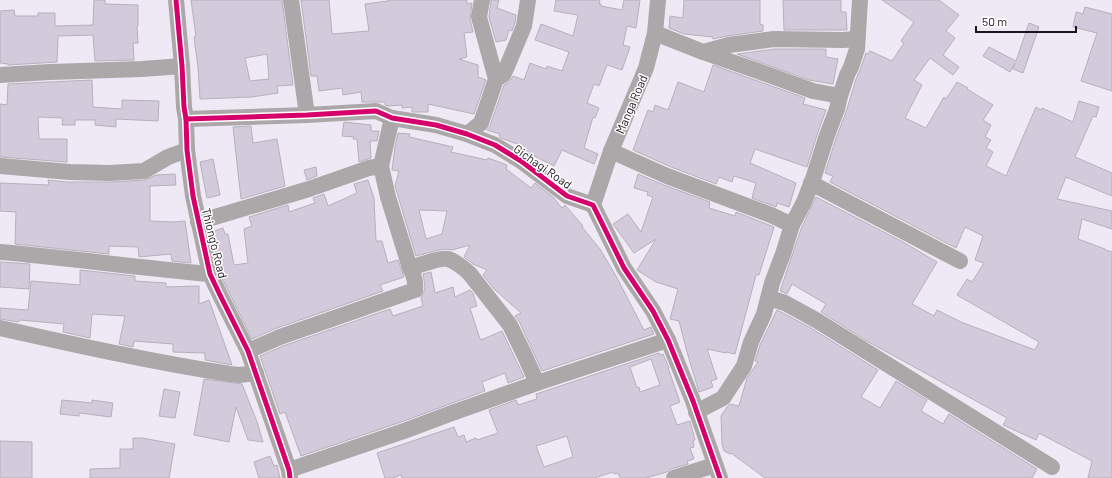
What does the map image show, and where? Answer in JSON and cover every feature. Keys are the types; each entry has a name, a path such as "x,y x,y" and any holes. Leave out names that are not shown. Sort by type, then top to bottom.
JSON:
{"street":[{"name":"Thiong'o Road","path":"176,0 186,119 187,150 193,196 210,274 248,351 290,474"},
{"path":"291,0 307,115"},
{"path":"467,134 481,123 496,79 479,17 482,0"},
{"path":"496,79 503,75 524,26 528,0"},
{"name":"Manga Road","path":"593,205 611,150 646,68 655,33 658,0"},
{"path":"696,412 723,398 744,366 751,342 764,314 772,283 784,254 792,225 812,183 857,49 860,0"},
{"path":"655,33 703,52 813,91 840,96"},
{"path":"703,52 729,45 774,39 857,39"},
{"path":"0,75 182,66"},
{"name":"Gichagi Road","path":"186,119 376,111 392,118 436,125 467,134 495,145 521,161 567,196 593,205"},
{"path":"248,351 280,337 415,290 416,284 414,276 410,268 388,197 381,166 392,118"},
{"path":"0,166 70,172 110,173 144,170 168,157 187,150"},
{"path":"611,150 667,176 771,215 792,225"},
{"path":"198,222 309,189 369,168 381,166"},
{"path":"812,183 960,261"},
{"path":"593,205 624,268 653,311 668,340 717,471 674,478"},
{"path":"0,252 210,274"},
{"path":"410,268 437,260 448,259 462,267 470,274 510,325 537,383"},
{"path":"769,298 785,303 816,320 1052,467"},
{"path":"0,328 152,361 230,374 240,375 256,373"},
{"path":"290,474 452,413 537,383 668,340"}],"building":[{"path":"94,0 105,0 105,4 138,5 138,43 133,43 134,60 95,61 93,35 58,36 57,62 8,65 0,63 0,11 14,10 15,16 38,16 38,13 55,13 55,26 93,25"},
{"path":"191,0 282,0 293,85 277,86 278,93 252,97 200,99 194,37 196,36","holes":["267,54 269,79 250,81 245,58"]},
{"path":"301,0 329,0 332,34 369,31 365,4 388,0 467,0 467,4 472,3 470,19 473,32 464,33 467,57 459,59 478,65 478,77 486,80 474,114 428,104 428,112 412,112 412,107 402,108 402,105 388,106 385,105 385,102 362,102 361,92 343,95 342,88 319,91 317,76 311,76"},
{"path":"491,0 499,0 497,8 516,15 512,31 509,30 506,40 496,42 489,17"},
{"path":"556,0 600,0 599,4 601,4 601,6 622,10 624,0 640,0 636,28 627,26 623,45 630,47 622,70 607,65 599,86 594,84 587,103 599,108 595,118 593,117 584,148 598,154 594,164 562,150 554,166 520,149 522,146 501,138 499,136 500,134 487,130 490,126 504,85 508,83 513,76 524,80 530,63 546,69 547,66 562,71 569,52 535,40 541,24 573,36 578,15 554,11"},
{"path":"684,0 760,0 760,24 763,25 763,31 713,39 713,37 684,34 669,28 670,16 683,18"},
{"path":"783,0 841,0 841,12 846,12 847,30 784,30"},
{"path":"882,0 939,0 959,15 946,31 955,38 943,55 959,67 953,75 930,58 914,80 922,85 905,118 926,128 944,97 946,99 957,82 968,88 967,89 993,105 983,120 991,125 985,137 991,140 986,148 993,152 986,166 1006,176 1036,107 1041,110 1042,108 1073,122 1079,101 1099,107 1096,117 1093,116 1075,157 1112,173 1112,196 1066,177 1057,199 1112,211 1112,229 1082,219 1078,239 1112,252 1112,478 1088,478 1092,461 1039,433 1036,440 1003,425 1007,418 865,340 821,312 826,304 792,284 787,294 780,291 801,229 816,197 903,242 937,262 912,304 934,316 937,310 961,322 1035,350 1039,342 957,295 967,279 972,282 984,263 975,260 983,236 965,227 956,248 830,182 833,176 825,173 866,53 868,54 870,51 892,61 904,43 901,41 914,22"},
{"path":"1085,7 1112,14 1112,91 1081,81 1097,33 1073,27 1076,12 1083,14"},
{"path":"1029,23 1039,27 1023,73 1013,69 1015,63 1010,72 983,56 989,47 1016,61"},
{"path":"775,49 826,49 826,57 838,59 833,84 809,80 737,54"},
{"path":"713,65 805,98 803,104 826,110 807,167 755,149 750,163 796,183 789,207 777,203 776,207 752,198 756,183 734,176 732,182 719,177 716,184 671,167 633,150 648,110 653,112 655,105 668,110 678,82 704,92"},
{"path":"92,80 93,107 122,109 122,100 159,101 158,121 116,119 116,127 95,125 95,120 75,120 75,125 62,125 63,118 38,117 39,139 67,139 67,162 0,157 0,104 7,105 8,84"},
{"path":"344,122 371,125 371,131 379,131 377,141 370,141 371,158 359,162 357,139 353,139 354,137 342,136"},
{"path":"251,126 253,143 277,139 285,186 241,199 233,127"},
{"path":"398,133 410,134 409,137 453,147 451,152 487,160 488,158 507,165 506,169 531,188 535,183 553,197 562,208 565,205 583,226 582,227 600,249 616,276 644,330 651,327 654,334 542,371 519,321 515,316 521,313 494,289 483,275 487,270 473,264 464,257 470,245 452,250 439,250 416,256 395,186 399,171 392,170","holes":["419,210 447,211 442,234 426,239"]},
{"path":"213,159 220,195 207,198 200,162"},
{"path":"316,167 317,176 307,180 304,170"},
{"path":"175,174 176,185 150,186 150,221 185,221 191,263 172,261 171,254 139,257 138,247 109,246 109,254 15,244 16,212 0,211 0,183 49,185 48,180 66,182 110,182 145,180 156,175"},
{"path":"638,174 710,202 709,208 735,216 736,212 774,227 759,275 756,275 735,354 707,349 717,379 711,381 713,387 699,392 679,321 670,319 678,289 656,282 637,270 656,239 634,253 613,224 628,214 641,232 653,197 647,195 648,192 634,188"},
{"path":"368,180 374,198 376,241 382,241 388,263 398,260 404,277 380,285 383,291 277,328 252,339 220,274 211,232 223,228 225,234 228,234 234,265 248,263 244,229 252,226 249,217 288,205 289,212 315,203 313,198 324,194 328,206 357,193 354,184"},
{"path":"0,262 30,264 29,289 0,287"},
{"path":"80,270 135,276 135,281 166,283 166,287 199,286 199,304 209,300 232,365 205,360 205,353 173,352 173,344 134,341 133,347 119,344 125,316 92,314 90,338 63,332 64,324 20,320 18,322 0,319 0,308 28,310 31,281 80,285"},
{"path":"431,272 435,293 453,287 455,297 470,290 473,293 477,306 470,308 480,339 481,340 502,331 524,377 508,383 505,373 482,382 485,391 401,422 301,456 285,412 280,414 260,356 283,346 390,309 393,316 423,306 421,297 425,287 423,274"},
{"path":"777,310 811,328 878,370 861,397 880,408 896,381 927,400 921,411 943,424 949,414 1037,469 1032,478 765,478 731,453 730,454 724,451 722,444 721,416 730,404 739,406 747,378 758,362 755,361 760,345"},
{"path":"659,353 660,355 663,354 680,402 670,406 677,425 690,421 695,440 693,441 694,447 690,448 694,459 687,461 688,464 646,478 620,478 618,473 614,474 613,472 594,478 402,478 401,475 392,478 385,478 377,453 454,427 458,437 464,435 466,442 498,433 489,410 516,400 518,405 537,399 536,394","holes":["651,359 660,385 640,392 639,387 637,388 630,367","567,436 573,457 544,467 536,446"]},
{"path":"204,379 242,384 263,442 248,440 236,407 229,442 194,435"},
{"path":"164,389 180,392 175,418 159,416"},
{"path":"62,400 92,403 92,400 113,403 111,417 79,413 79,416 60,414"},
{"path":"133,438 142,438 175,444 169,478 90,478 90,469 120,468 120,449 133,449"},
{"path":"0,441 32,442 32,478 0,478"},
{"path":"270,456 274,466 277,465 280,478 259,478 254,462"}],"cycle path":[{"path":"176,0 186,119 187,150 193,196 210,274 248,351 289,470 290,478"},
{"path":"186,119 376,111 392,118 436,125 467,134 495,145 521,161 567,196 593,205 624,268 653,311 668,340 693,401 720,478"}]}
